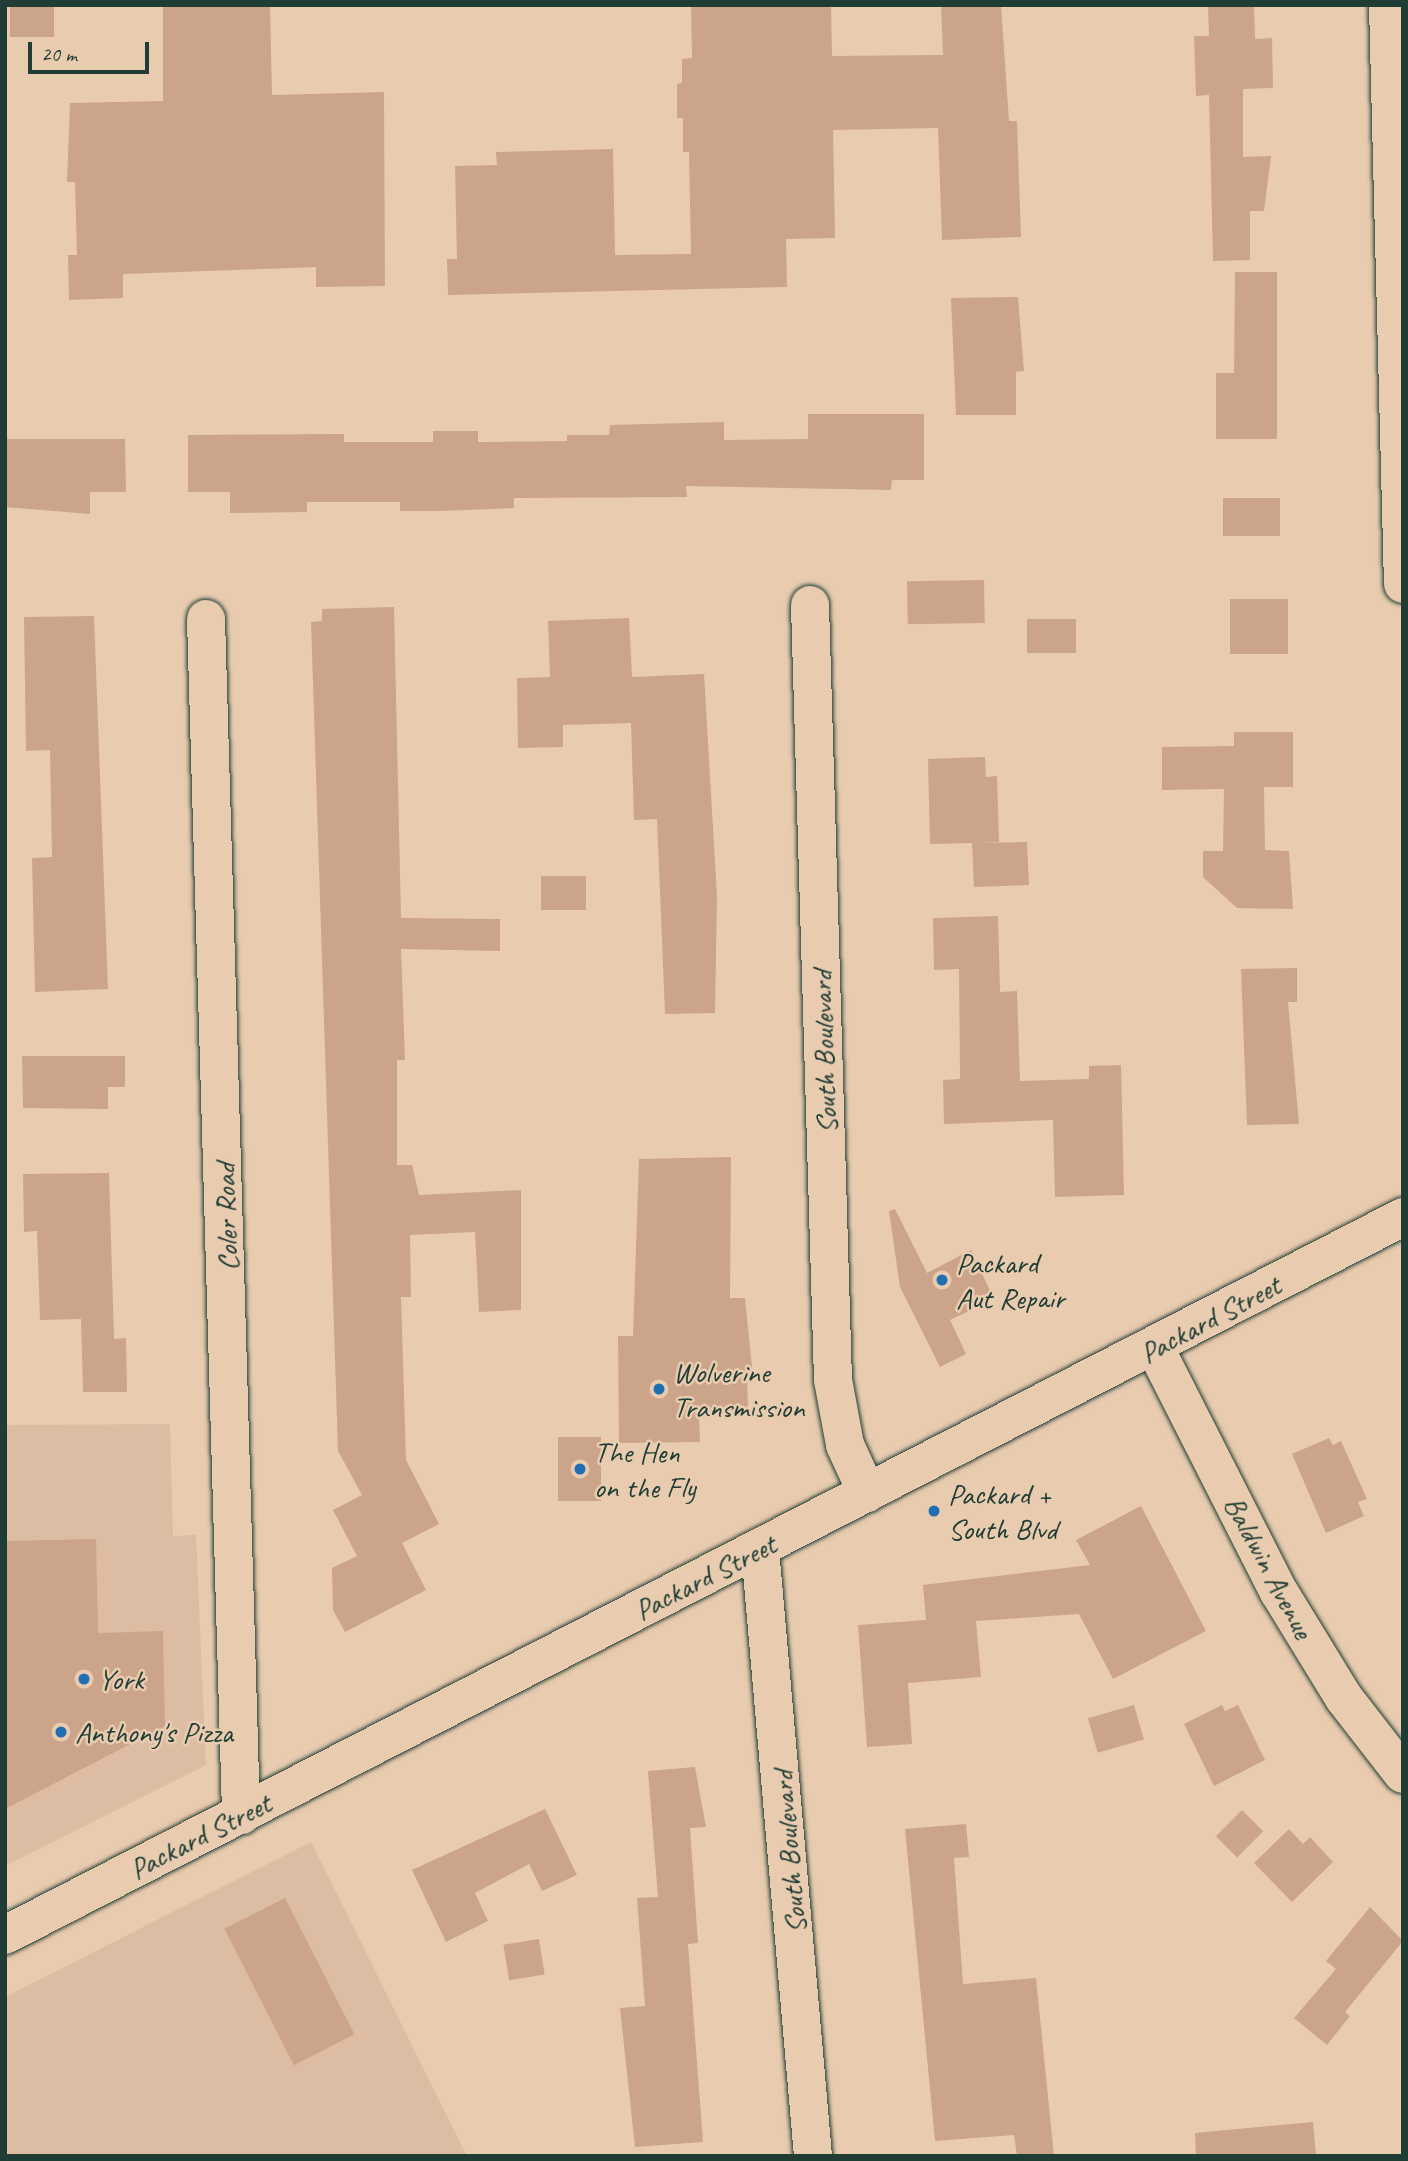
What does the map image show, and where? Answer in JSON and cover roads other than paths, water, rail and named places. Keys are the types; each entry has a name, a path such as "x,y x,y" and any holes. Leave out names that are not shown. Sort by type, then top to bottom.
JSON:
{"street":[{"path":"1388,5 1403,584"},
{"name":"South Boulevard","path":"810,605 833,1380 845,1445 867,1493"},
{"name":"Coler Road","path":"206,619 242,1815"},
{"name":"Packard Street","path":"5,1934 1155,1348 1403,1217"},
{"name":"Baldwin Avenue","path":"1155,1348 1279,1592 1344,1698 1403,1774"},
{"name":"South Boulevard","path":"760,1549 813,2156"}],"place":[{"name":"Packard Aut Repair","path":"942,1280"},
{"name":"Wolverine Transmission","path":"659,1389"},
{"name":"The Hen on the Fly","path":"580,1469"},
{"name":"Packard + South Blvd","path":"934,1511"},
{"name":"York","path":"84,1679"},
{"name":"Anthony's Pizza","path":"61,1732"}]}
